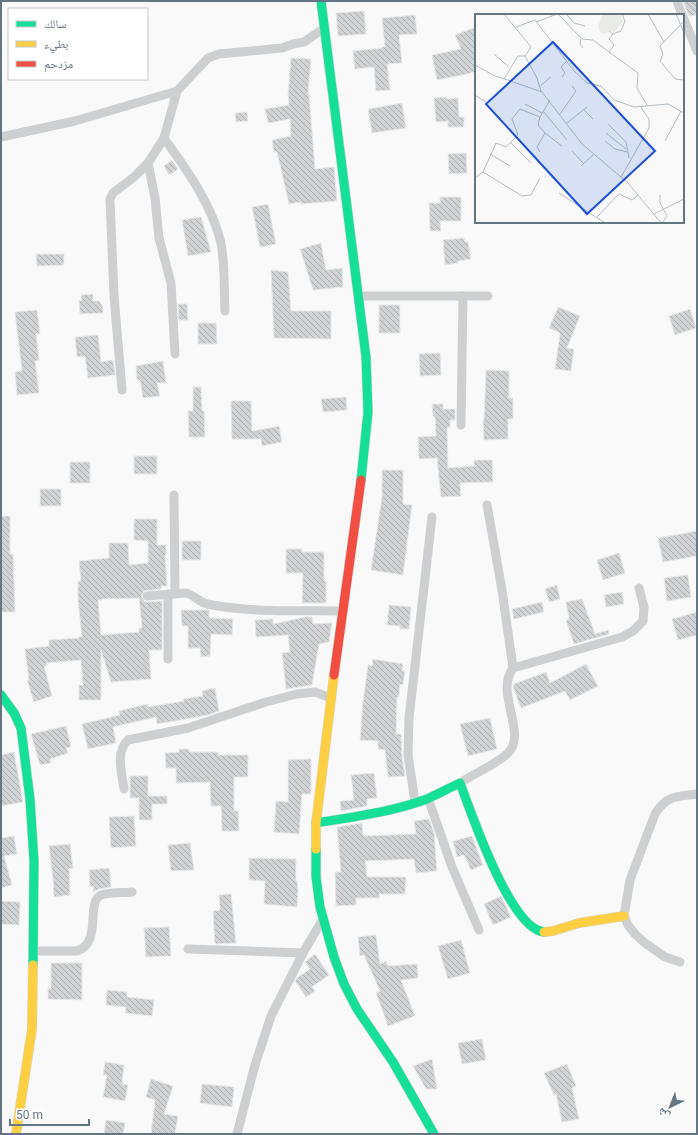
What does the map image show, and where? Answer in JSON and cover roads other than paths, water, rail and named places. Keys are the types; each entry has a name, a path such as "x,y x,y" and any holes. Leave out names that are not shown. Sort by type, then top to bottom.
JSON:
{"main road":[{"path":"321,1 323,29 366,357 368,412 363,463 331,698 316,823 316,877 323,919 334,957 344,984 357,1009 393,1062 434,1134"},
{"path":"1,695 14,713 20,728 23,743 30,799 34,861 32,1029 16,1134"},
{"path":"316,823 361,816 415,802 428,798 460,782 484,846 498,875 514,905 538,932 547,933 571,925 624,916"}],"street":[{"path":"677,1 682,14"},
{"path":"684,18 697,51"},
{"path":"122,390 114,296 110,199 113,193 134,178 148,163 164,138 177,91 208,58 219,54 282,48 304,42 323,29"},
{"path":"1,137 75,121 177,91"},
{"path":"164,138 186,168 211,214 220,243 224,267 225,311"},
{"path":"148,163 155,198 159,238 171,283 175,354"},
{"path":"359,296 488,296"},
{"path":"461,425 463,296"},
{"path":"168,659 172,594 174,495"},
{"path":"460,782 508,754 514,745 515,733 507,691 507,680 513,668 502,590 487,505"},
{"path":"415,802 408,755 409,718 432,517"},
{"path":"513,668 622,637 633,631 643,622 644,607 639,588"},
{"path":"147,596 192,594 206,604 246,609 343,612"},
{"path":"124,789 120,760 121,751 124,744 128,740 188,728 266,702 297,694 314,692 331,698"},
{"path":"680,962 665,957 645,943 628,925 624,916 630,880 655,814 667,800 677,796 697,794"},
{"path":"428,798 452,867 478,930"},
{"path":"33,951 77,951 83,949 92,934 97,898 102,895 132,892"},
{"path":"237,1134 255,1065 271,1016 303,952 323,919"},
{"path":"188,949 303,952"}]}
